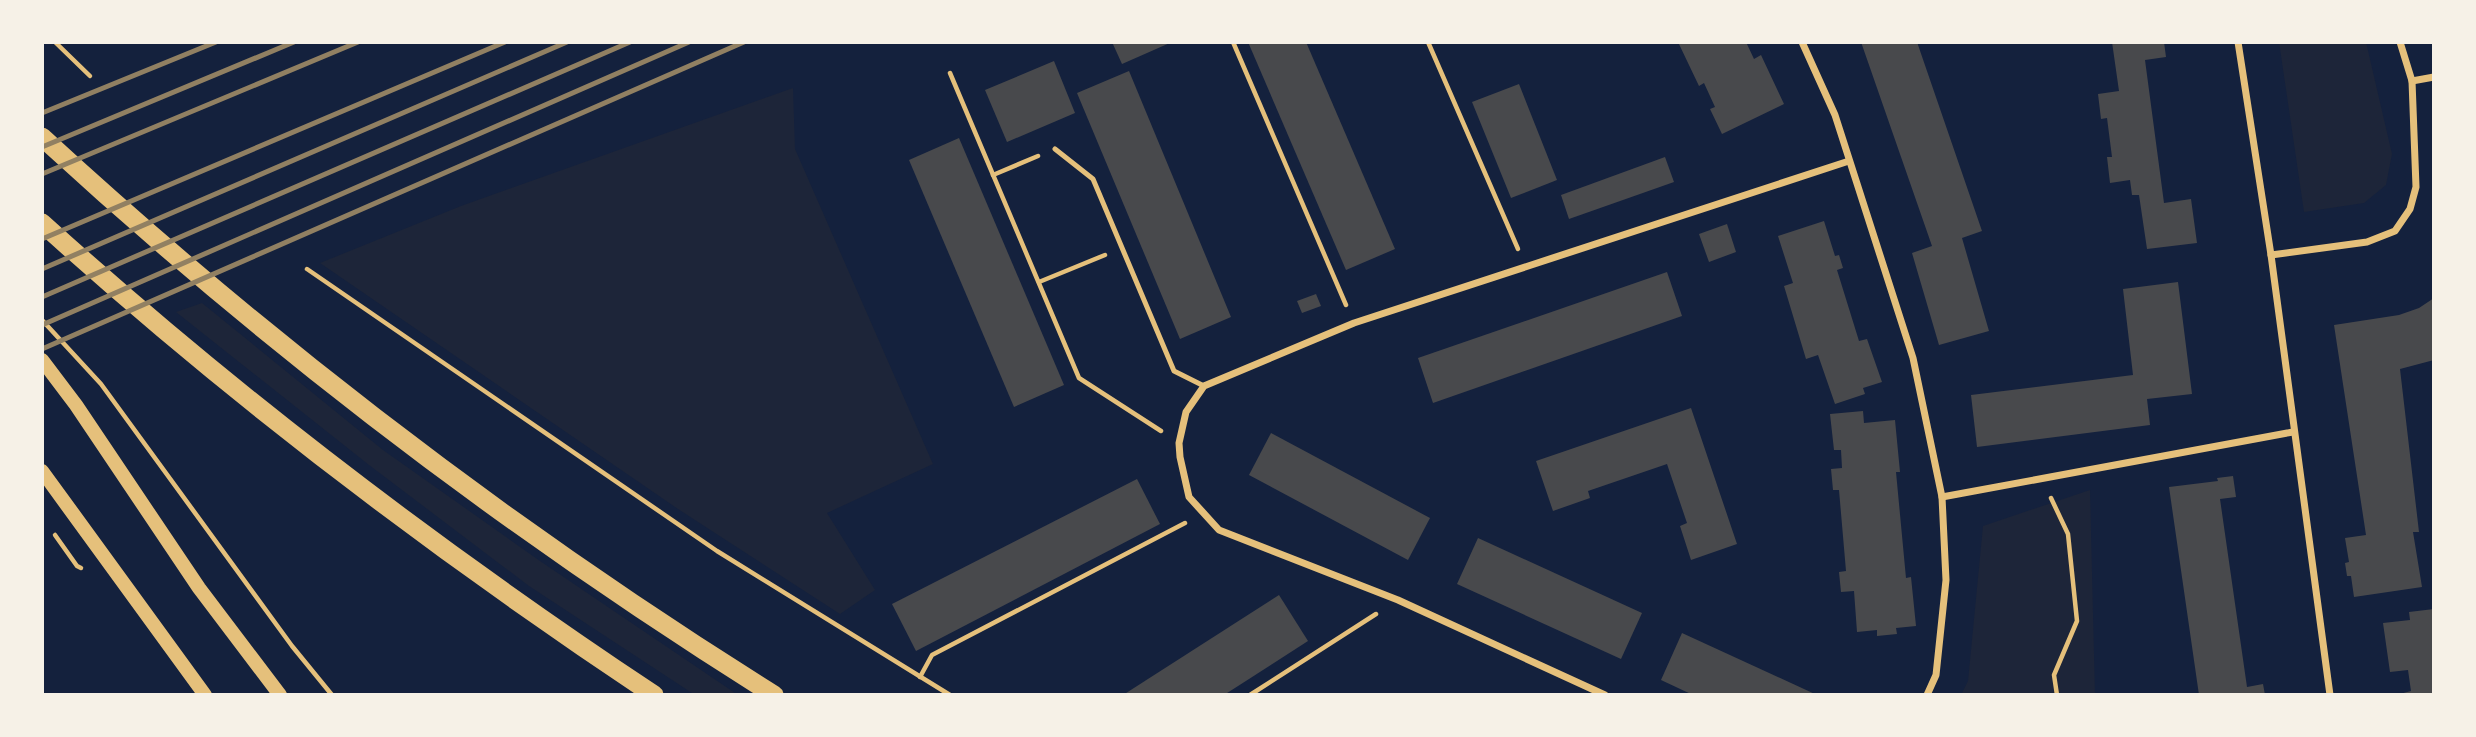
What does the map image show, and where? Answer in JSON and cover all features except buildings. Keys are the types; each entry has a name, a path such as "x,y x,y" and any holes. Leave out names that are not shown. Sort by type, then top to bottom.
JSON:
{"highway":[{"path":"42,137 232,304 383,426 551,548 701,650 774,695"},
{"path":"42,223 222,379 314,451 537,615 654,695"}],"main road":[{"path":"46,365 206,597 280,695"},
{"path":"42,471 205,695"}],"street":[{"path":"1802,42 1835,115 1913,358 1942,497 1946,580 1936,675 1927,695"},
{"path":"2238,42 2271,255 2330,695"},
{"path":"2271,255 2367,242 2395,231 2410,209 2416,187 2412,81 2400,42"},
{"path":"2412,81 2434,77"},
{"path":"1605,695 1398,600 1219,530 1189,497 1179,443 1186,412 1204,386 1354,323 1849,161"},
{"path":"1942,497 2293,432"}],"lane":[{"path":"1055,149 1093,179 1174,371 1204,386"}],"path":[{"path":"55,42 90,76"},
{"path":"1233,42 1354,323"},
{"path":"1429,42 1526,266"},
{"path":"950,73 1079,378 1179,443"},
{"path":"993,175 1055,149"},
{"path":"1038,282 1122,248"},
{"path":"307,269 717,551 950,695"},
{"path":"42,320 102,384 292,646 332,695"},
{"path":"2042,478 2068,534 2077,621 2054,675 2057,695"},
{"path":"920,677 932,655 1204,513"},
{"path":"1250,695 1398,600"}],"shaded area":[{"path":"2279,42 2366,42 2392,154 2386,185 2364,203 2304,212"},
{"path":"793,88 795,149 933,464 827,513 875,590 840,614 678,509 320,263 461,206"},
{"path":"202,303 383,450 540,561 738,695 695,695 529,586 369,465 176,312"},
{"path":"2090,490 2095,695 1961,695 1968,681 1983,526"}],"railway":[{"path":"42,113 216,42"},
{"path":"42,147 294,42"},
{"path":"42,174 358,42"},
{"path":"42,239 505,42"},
{"path":"42,269 567,42"},
{"path":"42,297 630,42"},
{"path":"42,325 689,42"},
{"path":"42,349 744,42"}]}
